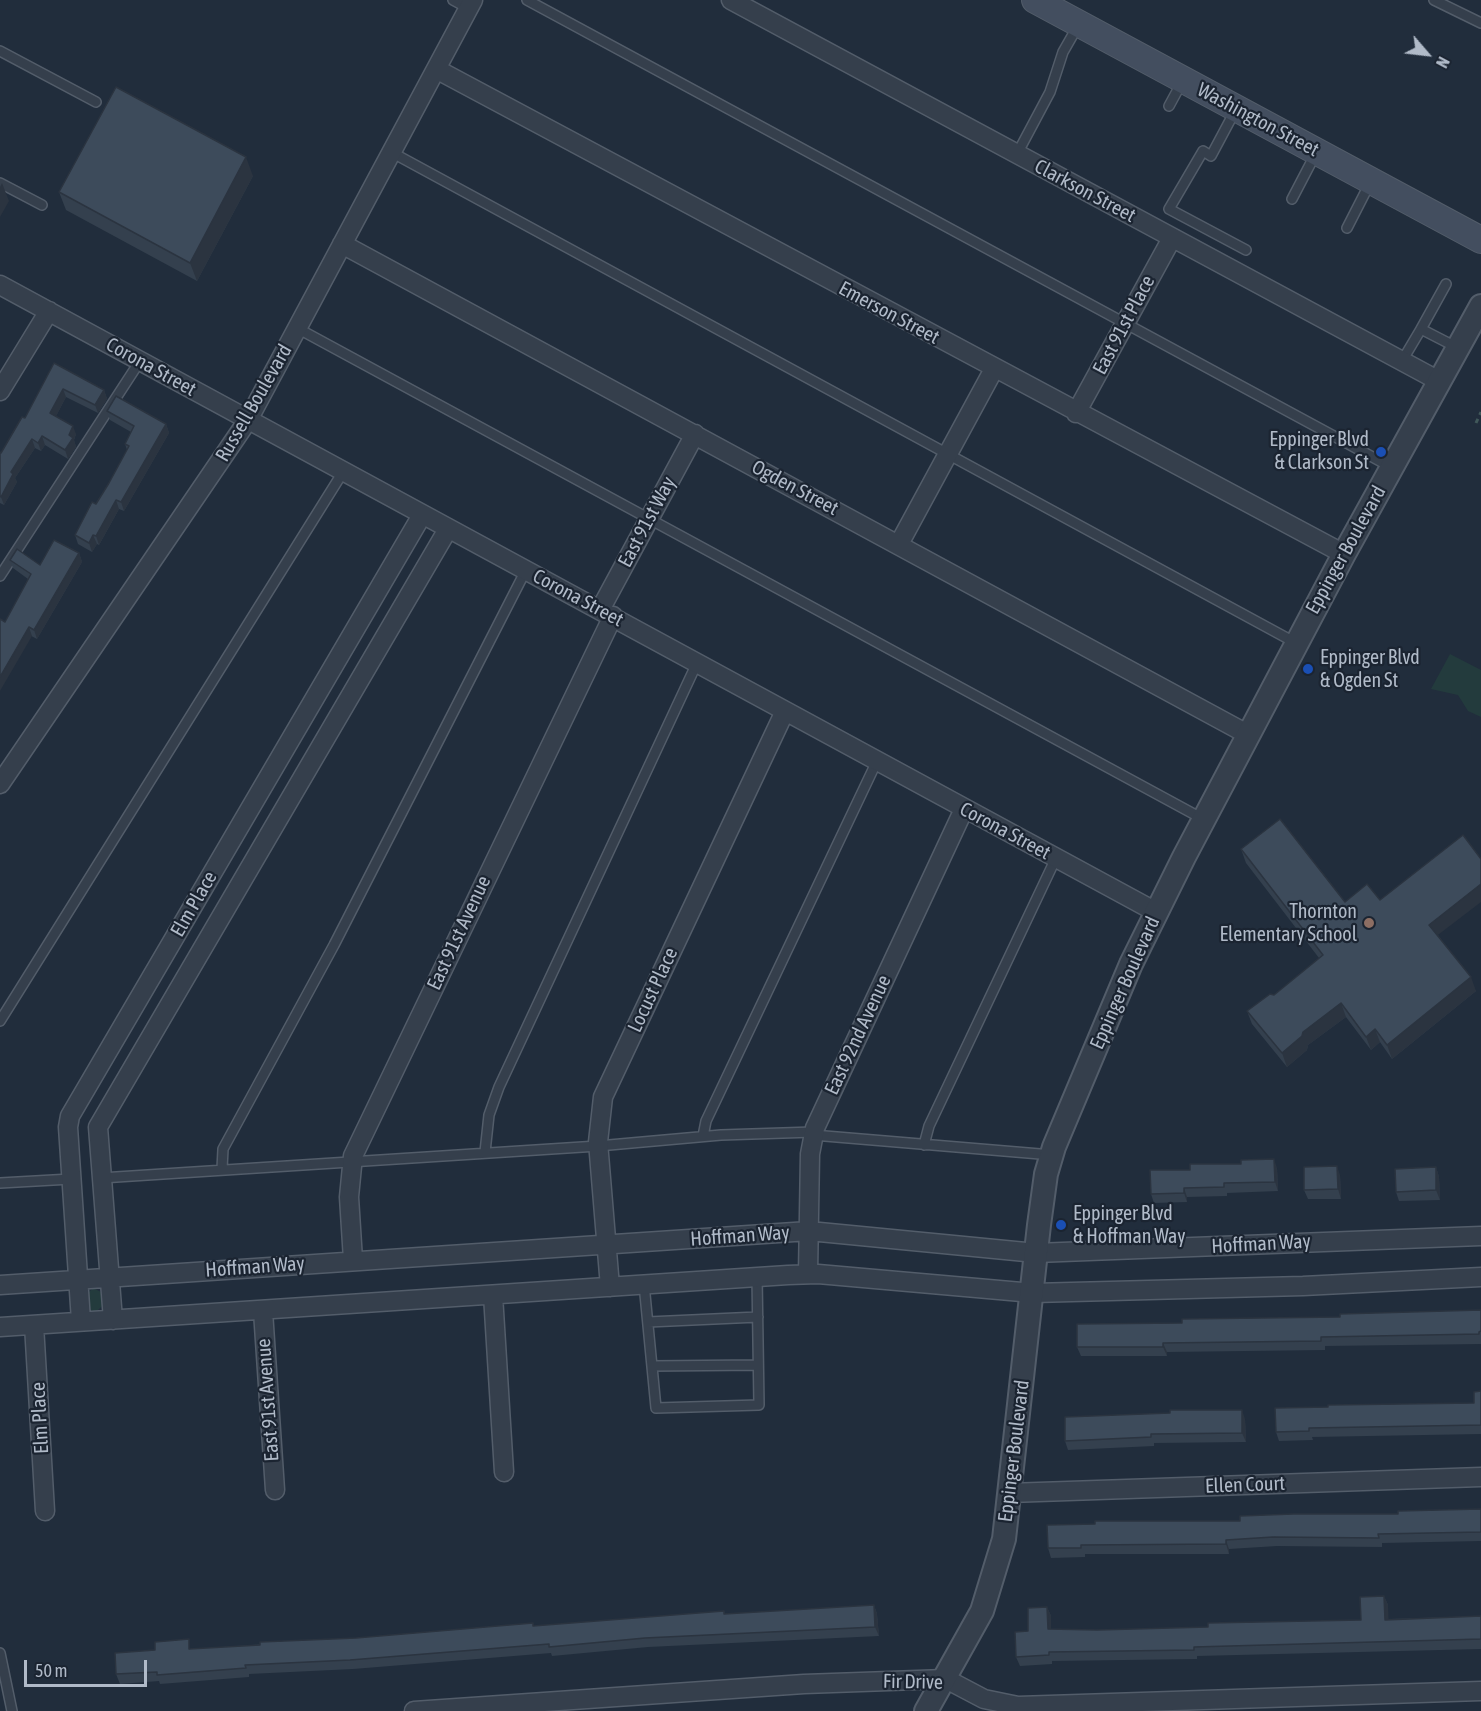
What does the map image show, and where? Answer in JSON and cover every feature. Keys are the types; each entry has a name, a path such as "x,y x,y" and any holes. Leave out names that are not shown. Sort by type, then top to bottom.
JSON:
{"main road":[{"name":"Washington Street","path":"1035,0 1481,240"}],"street":[{"name":"Clarkson Street","path":"731,0 1439,381"},
{"name":"Russell Boulevard","path":"0,784 248,420 436,69 464,3"},
{"name":"Emerson Street","path":"436,69 1076,413 1344,554"},
{"name":"East 91st Place","path":"1076,413 1172,238"},
{"name":"Ogden Street","path":"342,243 1247,734"},
{"name":"Corona Street","path":"0,285 1156,912"},
{"name":"Eppinger Boulevard","path":"926,1711 946,1679 982,1611 996,1572 1004,1539 1036,1253 1046,1174 1052,1155 1131,964 1156,912 1247,734 1481,306"},
{"path":"0,391 49,311"},
{"path":"899,544 994,369"},
{"name":"East 91st Way","path":"606,613 649,519 694,434"},
{"name":"Elm Place","path":"81,1321 71,1179 70,1116 422,515"},
{"name":"Elm Place","path":"113,1320 97,1137 101,1120 448,529"},
{"name":"East 91st Avenue","path":"353,1260 349,1197 351,1162 562,716 606,613"},
{"name":"Locust Place","path":"610,1287 598,1146 599,1118 607,1086 785,711"},
{"name":"East 92nd Avenue","path":"808,1274 810,1154 813,1133 964,809"},
{"name":"Hoffman Way","path":"0,1285 353,1260 809,1232 1036,1253 1481,1236"},
{"path":"0,1327 808,1274 1033,1293 1303,1286 1481,1277"},
{"path":"493,1294 504,1472"},
{"name":"East 91st Avenue","path":"263,1311 275,1490"},
{"name":"Elm Place","path":"34,1325 45,1511"},
{"name":"Ellen Court","path":"1009,1493 1481,1476"},
{"name":"Fir Drive","path":"414,1711 804,1684 946,1679 984,1699 1018,1706 1481,1691"}],"lane":[{"path":"527,0 1391,468"},
{"path":"1434,0 1481,23"},
{"path":"1017,154 1050,92 1063,52 1079,24"},
{"path":"0,51 96,102"},
{"path":"1169,106 1183,80"},
{"path":"1237,109 1211,156 1203,152 1169,209 1246,250"},
{"path":"391,152 1296,643"},
{"path":"1292,199 1317,152"},
{"path":"1347,228 1371,181"},
{"path":"0,183 42,205"},
{"path":"1402,361 1446,284"},
{"path":"297,328 1203,819"},
{"path":"1421,329 1458,348"},
{"path":"0,576 140,361"},
{"path":"0,1021 343,472"},
{"path":"222,1169 223,1149 334,945 526,570"},
{"path":"485,1152 489,1115 500,1087 697,663"},
{"path":"703,1136 706,1121 877,761"},
{"path":"924,1145 929,1126 1056,858"},
{"path":"101,1178 598,1146 703,1136 813,1133 1052,1155"},
{"path":"0,1183 71,1179"},
{"path":"644,1284 656,1408 759,1406 757,1276"},
{"path":"648,1322 758,1317"},
{"path":"652,1366 758,1365"},
{"path":"0,1653 12,1711"}],"path":[{"path":"1476,423 1481,412"}],"green space":[{"path":"1450,654 1481,670 1481,717 1468,711 1458,695 1431,689"},
{"path":"93,1288 101,1292 102,1306 96,1312 89,1310 87,1294"}],"building":[{"path":"116,87 246,157 190,263 59,192"},
{"path":"54,363 104,390 95,405 63,389 50,413 73,426 69,435 73,438 65,450 42,436 38,443 32,439 11,472 13,474 1,497 0,452 22,417 25,418"},
{"path":"116,396 166,424 121,502 116,500 96,536 93,535 89,543 75,535 92,502 96,504 109,483 129,446 125,444 134,426 107,411"},
{"path":"54,540 79,553 34,630 29,627 0,677 0,619 5,622 31,574 10,560 17,549 40,565"},
{"name":"Thornton Elementary School","path":"1280,819 1345,902 1367,884 1380,900 1463,835 1481,859 1481,884 1429,925 1471,977 1387,1045 1375,1029 1366,1037 1341,1003 1303,1032 1302,1036 1282,1053 1247,1011 1270,994 1274,995 1323,955 1241,849"},
{"path":"1274,1159 1275,1182 1224,1183 1224,1187 1184,1188 1184,1193 1151,1194 1150,1170 1190,1170 1190,1164 1241,1164 1241,1160"},
{"path":"1337,1166 1338,1189 1304,1190 1304,1167"},
{"path":"1436,1167 1436,1190 1396,1192 1395,1169"},
{"path":"1481,1310 1479,1334 1321,1337 1321,1341 1163,1343 1163,1347 1077,1347 1077,1324 1182,1323 1182,1319 1340,1317 1340,1314"},
{"path":"1481,1391 1481,1425 1309,1428 1309,1431 1276,1432 1275,1408 1474,1403 1474,1392"},
{"path":"1170,1410 1242,1410 1242,1433 1151,1434 1151,1437 1065,1441 1065,1417 1170,1413"},
{"path":"1481,1509 1481,1532 1378,1534 1379,1538 1273,1537 1226,1540 1226,1544 1081,1545 1081,1548 1048,1548 1047,1525 1095,1524 1095,1521 1240,1521 1240,1516 1398,1514 1398,1511"},
{"path":"1384,1596 1385,1620 1481,1616 1481,1639 1194,1647 1194,1650 1049,1652 1049,1655 1016,1657 1015,1632 1028,1631 1028,1608 1047,1607 1048,1629 1208,1627 1208,1623 1361,1620 1360,1597"},
{"path":"874,1605 875,1627 645,1638 549,1647 549,1644 350,1660 245,1665 246,1668 157,1675 157,1672 116,1674 115,1653 155,1650 155,1642 189,1639 189,1649 533,1623 533,1626 724,1611 724,1614"}],"place":[{"name":"Eppinger Blvd & Clarkson St","path":"1381,452"},
{"name":"Eppinger Blvd & Ogden St","path":"1308,669"},
{"name":"Thornton Elementary School","path":"1369,923"},
{"name":"Eppinger Blvd & Hoffman Way","path":"1061,1225"}]}
